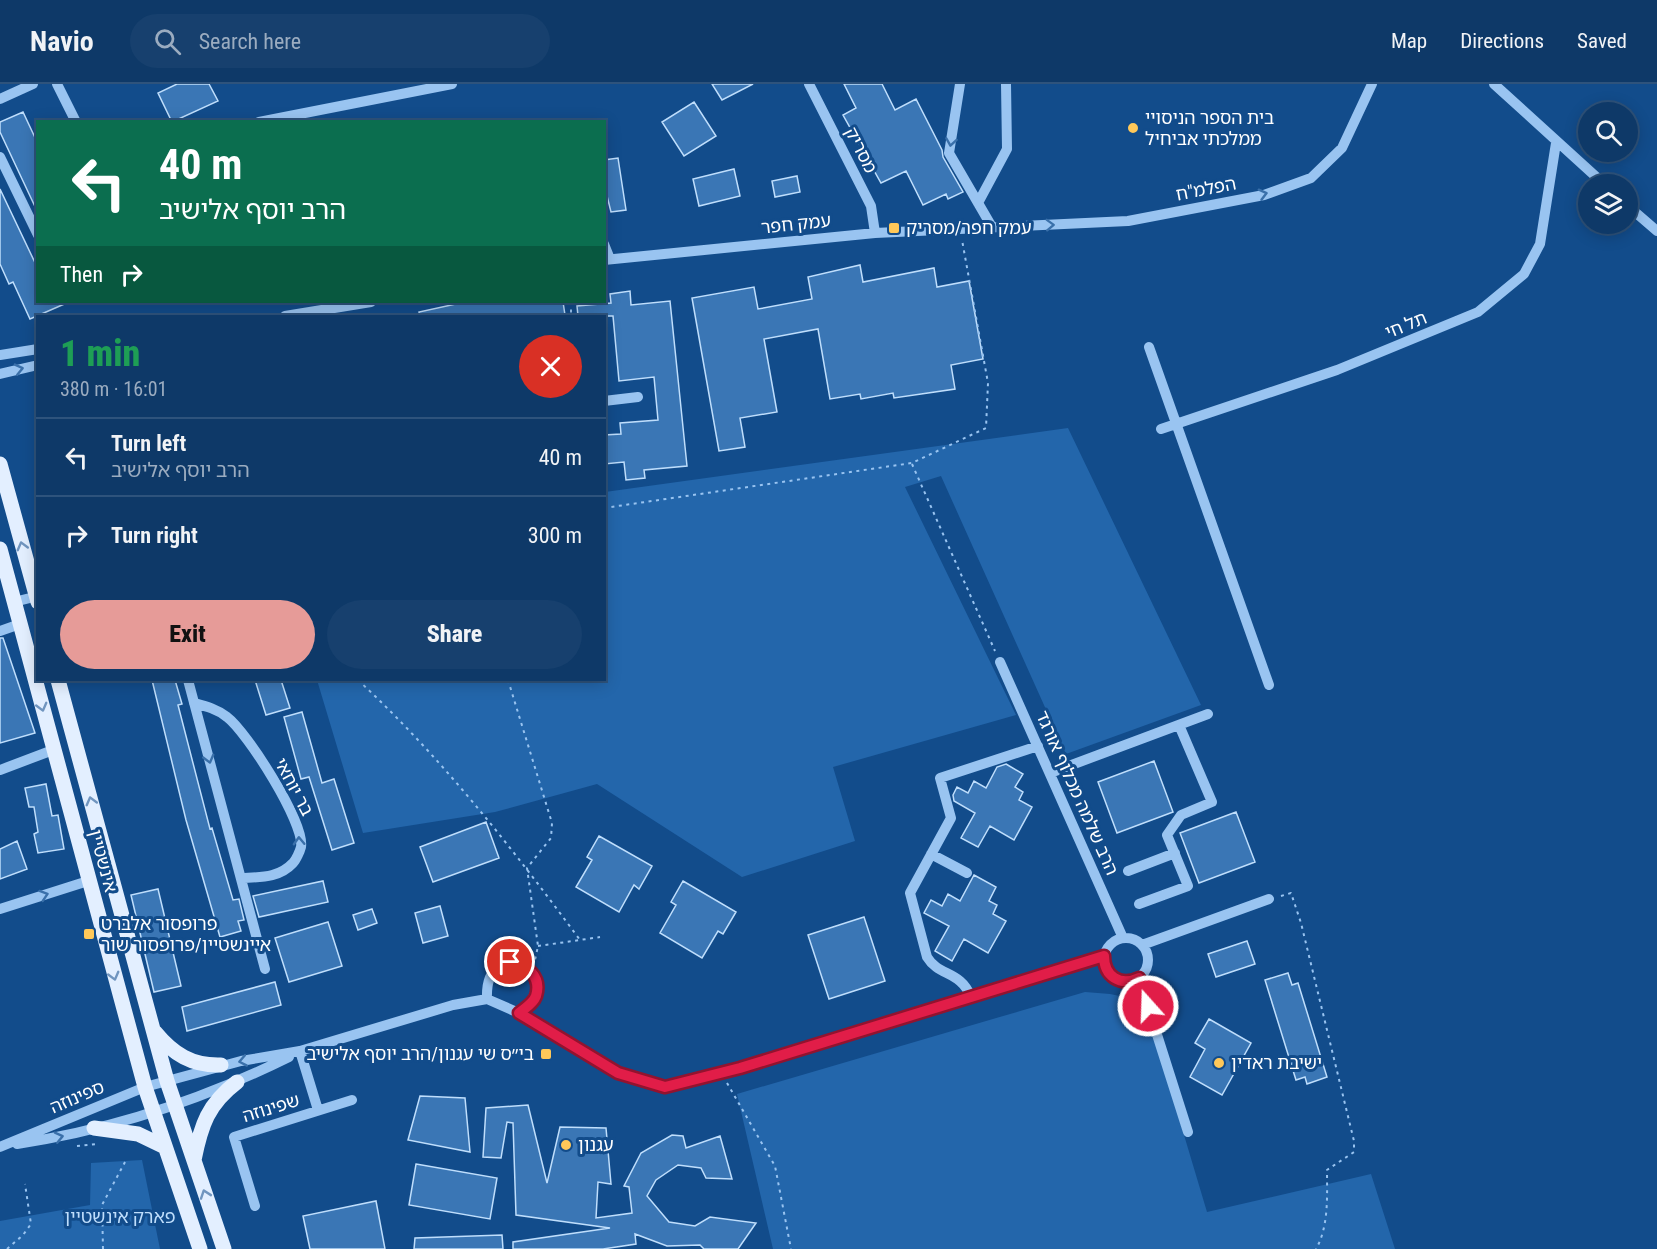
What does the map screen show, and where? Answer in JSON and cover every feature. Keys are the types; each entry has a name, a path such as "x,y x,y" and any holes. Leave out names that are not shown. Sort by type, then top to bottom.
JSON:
{"main road":[{"path":"0,464 36,594"},
{"name":"אינשטיין","path":"0,549 145,1087 200,1249"},
{"name":"אינשטיין","path":"58,681 167,1081 224,1249"},
{"path":"153,1028 179,1055 190,1061 221,1065"},
{"path":"194,1160 198,1138 212,1105 237,1082"},
{"path":"94,1128 138,1134 165,1147"}],"street":[{"path":"0,99 33,84"},
{"path":"57,84 75,120"},
{"path":"270,120 452,84"},
{"name":"מסריק","path":"809,84 871,206 875,233"},
{"path":"960,84 949,153 992,227"},
{"path":"978,203 1007,149 1006,84"},
{"name":"הפלמ\"ח","path":"992,227 1128,221 1264,195 1311,178 1342,148 1372,84"},
{"path":"1494,84 1592,174"},
{"name":"תל חי","path":"1161,429 1337,370 1478,312 1524,274 1540,244 1556,143"},
{"path":"0,157 36,231"},
{"path":"1638,215 1657,231"},
{"name":"עמק חפר","path":"607,260 875,233 992,227"},
{"path":"307,315 366,303"},
{"path":"1149,347 1269,685"},
{"path":"0,355 36,349"},
{"path":"0,374 36,365"},
{"path":"606,401 638,397"},
{"path":"14,602 36,598"},
{"path":"0,631 20,624"},
{"name":"הרב שלמה מכלוף אורגד","path":"1000,662 1123,938"},
{"path":"188,681 265,969"},
{"name":"בר יוחאי","path":"194,703 212,708 227,717 243,732 273,779 297,827 301,846 294,863 273,876 242,878"},
{"path":"1050,773 1208,714"},
{"path":"1139,904 1188,886 1167,835 1181,815 1212,802 1179,724"},
{"path":"970,997 961,981 930,963 910,893 951,818 940,778 1038,746"},
{"path":"0,770 53,750"},
{"path":"931,854 967,873"},
{"path":"1128,871 1175,854"},
{"path":"0,909 88,881"},
{"path":"1142,945 1269,899"},
{"path":"1123,938 1137,940 1142,945 1148,958 1147,966 1139,978 1132,981 1117,980 1106,970 1104,956 1111,944 1123,938"},
{"path":"519,1013 532,1003 536,996 536,980 532,972 518,963 502,964 487,981 487,999 519,1013 618,1073 665,1087 721,1073 1104,956"},
{"path":"1139,978 1188,1131"},
{"name":"שפינוזה","path":"167,1081 221,1065 300,1051 453,1005 487,999"},
{"path":"300,1051 318,1110"},
{"name":"שפינוזה","path":"152,1110 237,1082 300,1051"},
{"name":"ספינוזה","path":"1,1147 145,1087 167,1081"},
{"name":"שפינוזה","path":"255,1206 234,1137 352,1100"},
{"name":"ספינוזה","path":"1,1147 94,1128 152,1110"}],"path":[{"path":"606,508 912,463 986,428 988,383 960,228"},
{"path":"912,463 1000,662"},
{"path":"359,681 388,708 488,819 580,940"},
{"path":"508,681 552,823 551,838 527,868 538,946 532,972"},
{"path":"1269,899 1291,893 1354,1141 1354,1152 1327,1170 1328,1203 1322,1239 1316,1249"},
{"path":"538,946 600,938"},
{"path":"721,1073 775,1166 791,1249"},
{"path":"103,1249 102,1205 125,1162"},
{"path":"7,1249 31,1224 25,1184"}],"green space":[{"path":"1068,428 1201,705 1066,754 941,476 905,487 1016,715 833,767 855,841 742,877 597,784 495,812 363,833 317,681 606,681 606,492"},
{"path":"1085,992 1144,1001 1207,1212 1371,1174 1395,1249 773,1249 737,1094"},
{"name":"פארק אינשטיין","path":"142,1160 160,1249 0,1249 0,1221 90,1205 91,1163"}],"building":[{"path":"177,84 209,84 218,101 176,120 171,120 158,93"},
{"path":"712,84 753,84 722,100"},
{"path":"844,84 882,84 895,110 916,99 942,150 943,157 963,192 948,199 946,194 923,205 906,171 881,183 843,115 856,108"},
{"path":"694,102 716,136 684,156 662,122"},
{"path":"23,112 36,140 36,209 0,132 0,122"},
{"path":"618,158 626,210 611,212 606,192 606,160"},
{"path":"734,169 740,196 699,206 693,179"},
{"path":"797,176 800,192 775,197 772,181"},
{"path":"0,189 36,265 36,303 67,303 30,319 13,282 9,284 0,264"},
{"path":"860,265 863,282 934,268 937,287 969,281 983,359 951,365 955,389 894,398 893,393 861,399 860,394 830,399 818,329 764,339 777,412 740,418 745,447 719,451 692,298 754,287 758,309 812,299 808,277"},
{"path":"630,291 631,305 670,301 687,466 644,470 645,478 626,480 624,462 606,464 606,435 621,434 620,423 658,420 654,377 619,381 613,316 578,315 577,306 611,303 610,294"},
{"path":"460,303 563,303 565,315 420,315 419,312"},
{"path":"0,638 3,638 35,733 0,743"},
{"path":"152,681 175,681 182,704 178,705 210,829 212,828 233,900 239,899 244,920 238,921 241,931 220,937 186,820"},
{"path":"255,681 281,681 290,708 266,715"},
{"path":"302,712 322,783 334,779 354,843 332,850 309,777 301,779 284,717"},
{"path":"1154,761 1173,812 1117,833 1098,782"},
{"path":"1006,764 1023,774 1015,787 1023,792 1019,800 1032,807 1014,840 990,826 978,847 961,838 975,813 954,801 953,795 957,787 968,793 974,781 986,788 997,767"},
{"path":"46,784 52,816 58,815 64,849 38,853 34,834 38,832 34,807 29,807 25,788"},
{"path":"1236,812 1255,862 1199,883 1180,833"},
{"path":"486,822 499,858 433,882 420,847"},
{"path":"599,836 652,866 639,889 634,885 619,912 576,887 592,860 587,857"},
{"path":"17,841 27,869 0,879 0,849"},
{"path":"974,875 996,887 989,901 997,905 993,914 1006,921 988,953 964,939 952,961 935,951 949,926 924,913 931,900 942,906 948,894 960,901"},
{"path":"323,881 328,902 259,917 253,896"},
{"path":"683,881 736,912 723,934 718,931 702,958 660,933 676,905 671,902"},
{"path":"158,889 181,986 154,992 131,895"},
{"path":"440,906 448,936 423,943 415,913"},
{"path":"372,909 377,923 358,930 353,915"},
{"path":"864,917 885,981 829,999 808,935"},
{"path":"328,922 342,966 289,982 275,938"},
{"path":"1247,941 1255,964 1216,977 1208,954"},
{"path":"1288,973 1292,985 1298,983 1327,1077 1307,1084 1305,1077 1296,1080 1265,980"},
{"path":"275,982 281,1005 187,1031 182,1007"},
{"name":"ישיבת ראדין","path":"1209,1019 1251,1043 1222,1095 1190,1077 1205,1049 1195,1043"},
{"path":"420,1096 465,1098 470,1152 408,1140"},
{"path":"528,1105 547,1183 560,1127 606,1128 611,1184 598,1182 596,1218 632,1213 629,1187 624,1186 641,1153 672,1135 683,1136 686,1148 720,1136 732,1179 706,1178 701,1168 678,1165 656,1180 647,1196 669,1222 695,1226 710,1217 756,1223 738,1249 704,1249 700,1245 667,1246 635,1234 636,1244 603,1249 513,1249 513,1242 610,1228 516,1215 513,1123 507,1122 501,1158 483,1157 486,1108"},
{"path":"416,1164 497,1178 490,1219 409,1205"},
{"path":"376,1201 385,1249 310,1249 303,1216"},
{"path":"502,1235 503,1249 414,1249 415,1238"}],"place":[{"name":"בית הספר הניסויי ממלכתי אביחיל","path":"1133,128"},
{"name":"עמק חפר/מסריק","path":"894,228"},
{"name":"פרופסור אלברט איינשטיין/פרופסור שור","path":"89,934"},
{"name":"בי״ס שי עגנון/הרב יוסף אלישיב","path":"546,1054"},
{"name":"ישיבת ראדין","path":"1219,1063"},
{"name":"עגנון","path":"566,1145"}],"route":[{"path":"510,962 526,966 536,980 536,996 532,1003 519,1013 561,1041 618,1073 665,1087 740,1068 1104,956 1106,970 1117,980 1124,982 1139,978 1148,1006"}]}
